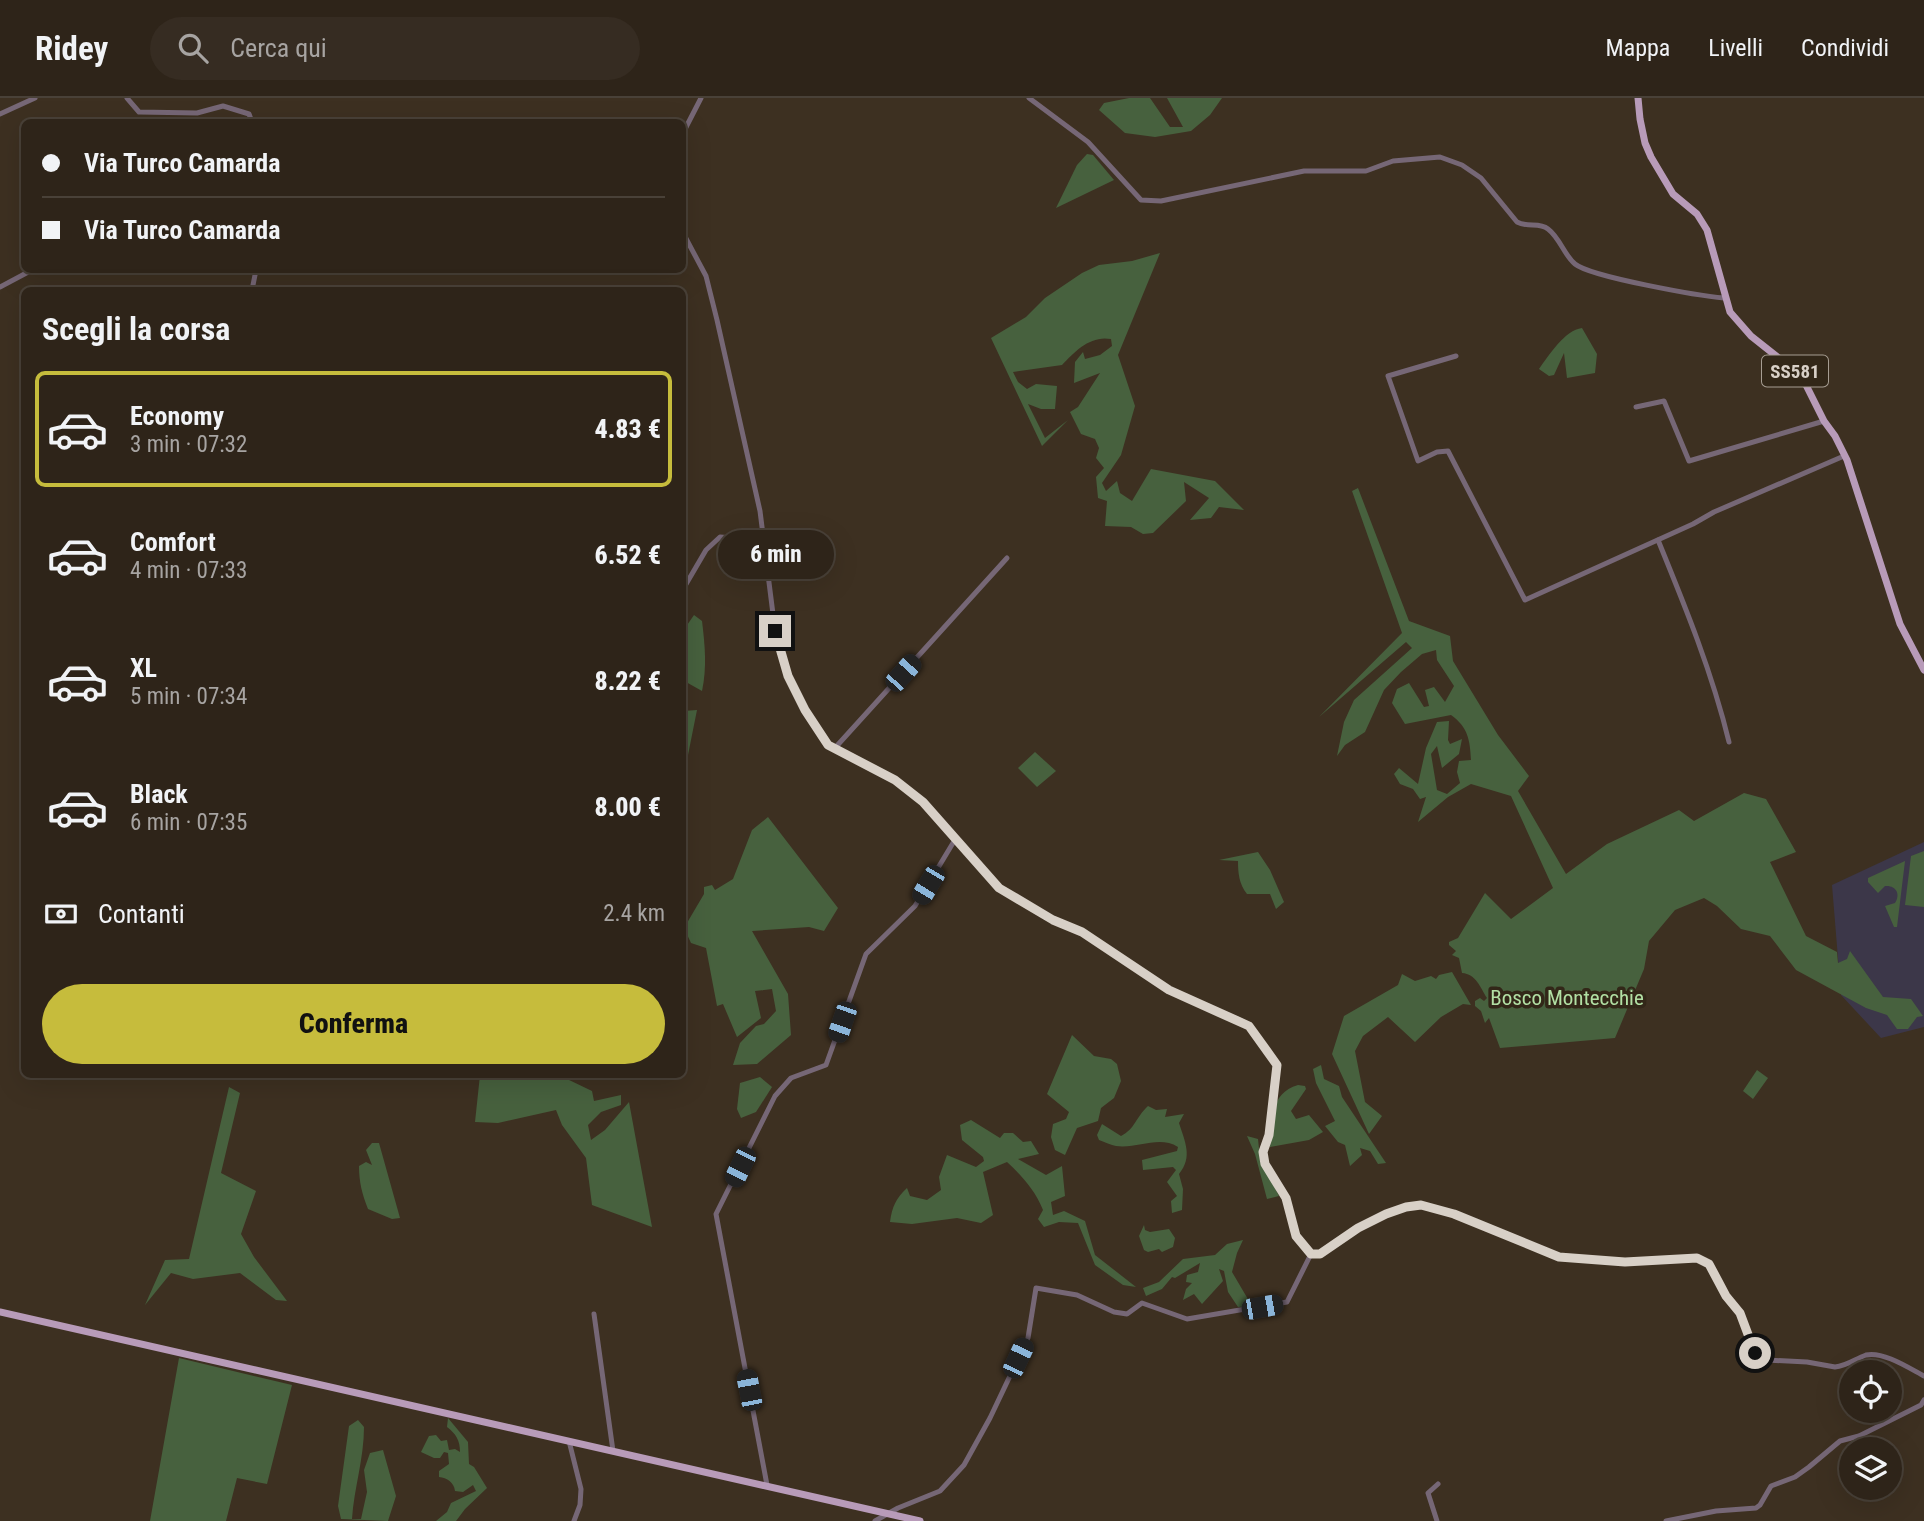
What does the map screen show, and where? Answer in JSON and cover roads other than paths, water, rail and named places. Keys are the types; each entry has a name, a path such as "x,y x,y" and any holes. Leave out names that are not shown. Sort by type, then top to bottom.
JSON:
{"main road":[{"name":"SS581","path":"1638,98 1645,143 1673,194 1697,214 1707,230 1717,259 1724,298 1736,322 1794,370 1835,436 1900,624 1924,670"},
{"path":"0,1312 920,1521"}],"street":[{"path":"11,98 15,107"},
{"path":"0,114 35,98"},
{"path":"127,98 139,112 149,114 197,114 223,106 249,114 250,119"},
{"path":"686,127 701,98"},
{"path":"1029,98 1088,142 1141,200 1161,201 1304,171 1366,170 1393,161 1440,157 1462,165 1481,178 1517,222 1524,226 1546,227 1555,234 1576,265 1644,284 1724,298"},
{"path":"686,238 706,276 760,511 775,631 788,676 805,710 828,745 895,780 930,808 999,888 1053,920 1082,932 1169,990 1241,1021 1253,1030 1277,1065 1269,1135 1264,1145 1263,1158 1286,1198 1296,1236 1311,1254"},
{"path":"0,286 26,273"},
{"path":"1456,356 1388,376 1418,461 1437,452 1448,451 1525,600 1714,512 1844,456"},
{"path":"1636,407 1664,401 1689,461 1824,421"},
{"path":"686,584 706,550 720,537 733,538 767,553"},
{"path":"1658,540 1691,621 1707,673 1718,698 1729,742"},
{"path":"834,749 1007,558"},
{"path":"767,1485 716,1214 775,1096 791,1078 825,1065 866,954 915,906 956,838"},
{"path":"1311,1254 1320,1254 1358,1228 1386,1214 1421,1205 1454,1214 1559,1257 1625,1262 1697,1258 1709,1264 1726,1296 1740,1313 1752,1349 1762,1359 1835,1367 1871,1354 1924,1376"},
{"path":"875,1521 940,1491 964,1465 1028,1338 1036,1288 1077,1295 1127,1314 1142,1303 1187,1320 1287,1303 1311,1254"},
{"path":"594,1314 612,1451"},
{"path":"1666,1521 1716,1511 1756,1508 1771,1486 1795,1477 1840,1441 1859,1436 1921,1405 1924,1399"},
{"path":"569,1441 581,1489 580,1505 574,1521"},
{"path":"1437,1521 1428,1493 1438,1483"}],"park label":[{"name":"Bosco Montecchie","path":"1567,998"}]}
